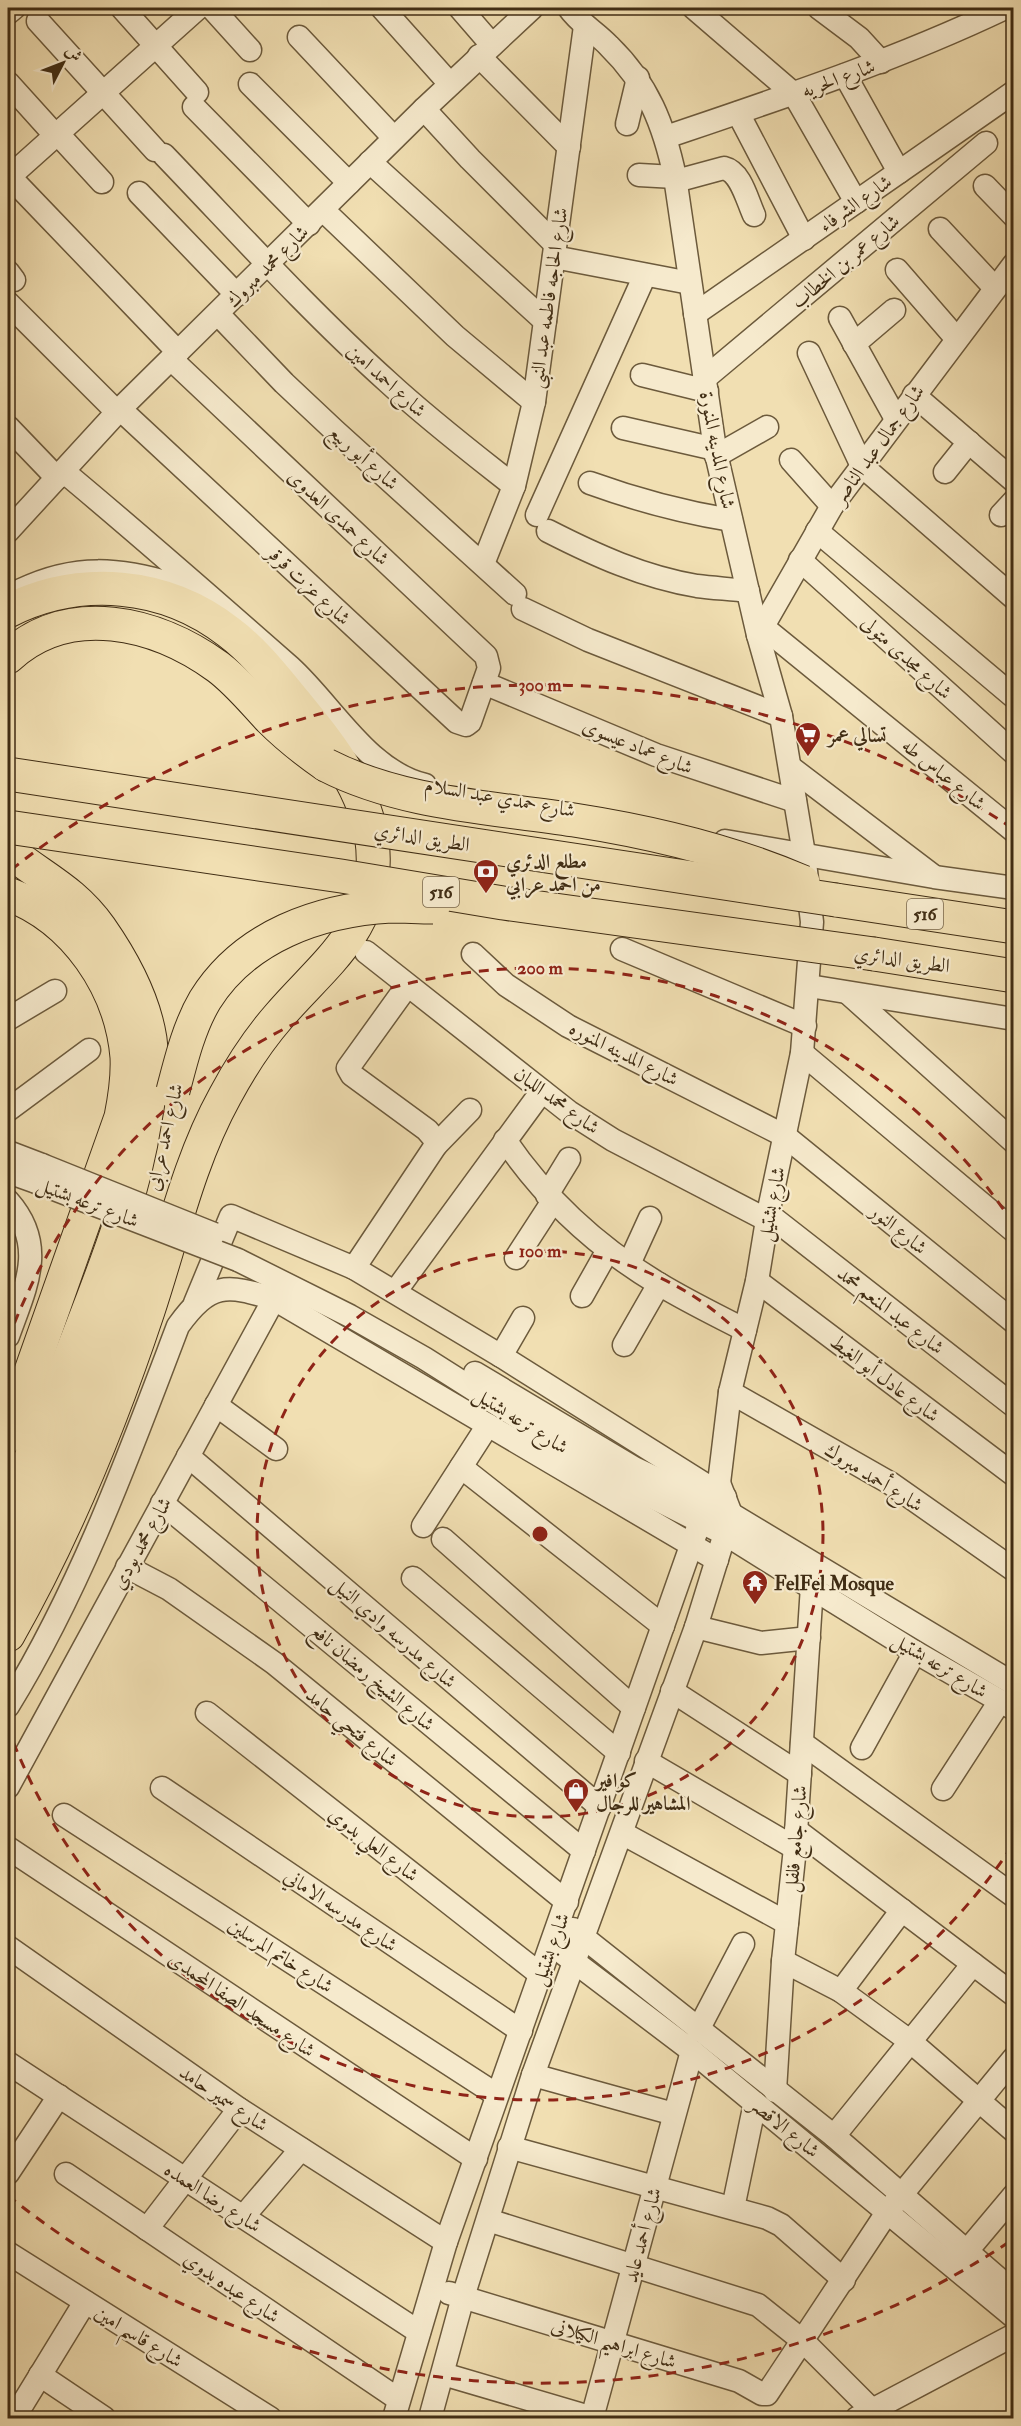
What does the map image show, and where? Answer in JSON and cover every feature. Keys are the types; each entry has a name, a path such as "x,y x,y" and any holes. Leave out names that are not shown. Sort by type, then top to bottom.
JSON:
{"highway":[{"path":"8,611 54,594 96,588 138,590 170,599 204,614 256,647 316,727 352,781 366,810 372,838 373,868 368,897 358,924 342,948 290,1002 260,1039 230,1086 212,1121 194,1165 147,1312 103,1433 59,1536 8,1635"},
{"path":"8,657 42,633 75,623 109,624 164,638 199,655 218,668 235,682 286,735 326,765 376,787 478,807 596,824 647,834 771,868 836,900"},
{"name":"الطريق الدائري","path":"8,774 1014,927"},
{"name":"الطريق الدائري","path":"8,827 341,876 503,903 874,954 1014,976"},
{"name":"شارع احمد عرابى","path":"8,850 68,893 100,927 126,969 136,992 150,1039 152,1063 151,1087 140,1154 117,1237 8,1513"},
{"path":"8,894 41,911 64,929 85,951 102,975 114,1002 123,1030 127,1059 126,1088 121,1117 8,1436"},
{"name":"شارع احمد عرابى","path":"8,1583 72,1431 104,1344 138,1241 161,1161 173,1091 194,1024 205,1001 236,962 276,934 299,924 345,912 391,906 503,903"}],"street":[{"path":"8,13 14,8"},
{"path":"122,8 155,45 196,100 316,217 534,402"},
{"path":"175,355 8,177 198,8"},
{"path":"212,8 250,50"},
{"path":"382,8 450,84"},
{"path":"460,8 486,51 569,147"},
{"name":"شارع محمد مبروك","path":"8,531 118,411 394,138 532,8"},
{"name":"شارع المدينه المنورة","path":"568,8 585,26 608,44 638,78 655,108 666,136 676,179 716,453 748,591 761,631 781,716 804,854 812,922"},
{"path":"694,8 794,94 856,202"},
{"path":"819,8 859,38 881,62"},
{"name":"شارع الحريه","path":"666,136 794,94 881,62 1005,8"},
{"name":"شارع احمد امين","path":"38,21 160,153 387,381 514,486"},
{"name":"شارع الحاجه فاطمه عبد النبى","path":"483,564 514,486 534,402 585,26"},
{"path":"299,37 394,138"},
{"path":"845,75 899,172"},
{"path":"627,124 638,78"},
{"path":"8,82 102,182"},
{"path":"250,84 349,183"},
{"name":"شارع الشرفاء","path":"696,314 1014,92"},
{"path":"424,109 555,250 645,275 690,282"},
{"path":"738,113 804,239"},
{"name":"شارع عمر بن الخطاب","path":"706,385 986,143"},
{"path":"370,162 545,321"},
{"path":"639,175 676,179 724,168 736,176 754,215"},
{"path":"985,186 1014,216"},
{"path":"139,193 237,295"},
{"path":"940,229 995,288"},
{"name":"شارع جمال عبد الناصر","path":"761,631 832,506 956,338 1014,264"},
{"path":"897,270 956,338"},
{"path":"645,275 542,523 595,555 644,573 696,586 748,591"},
{"path":"8,303 118,411"},
{"path":"854,344 894,310"},
{"name":"شارع أبو ربيع","path":"218,314 317,414 483,564 519,601 588,640 781,716"},
{"path":"840,318 896,419"},
{"path":"809,353 862,466 1014,598"},
{"name":"شارع حمدى العدوى","path":"175,355 486,656 489,668 484,683"},
{"path":"642,375 706,385"},
{"path":"914,394 1014,481"},
{"name":"شارع عزت قرقر","path":"118,411 457,722 466,724 470,722 484,683"},
{"name":"شارع حمدي عبد السلام","path":"8,427 60,475 209,594 256,647 292,669 386,768 412,782 441,790 558,806 934,877 1014,888"},
{"path":"623,428 716,453 767,427"},
{"path":"945,472 969,442"},
{"path":"791,460 832,506"},
{"path":"590,483 637,500 685,513 731,520"},
{"path":"817,531 1014,697"},
{"name":"شارع مجدى متولى","path":"800,560 1014,753"},
{"path":"8,598 35,584 56,577 96,571 136,574 209,594"},
{"name":"شارع عباس طه","path":"761,631 1014,831"},
{"name":"شارع عماد عيسوى","path":"484,683 656,755 795,801"},
{"path":"790,767 934,877"},
{"name":"شارع بشتيل","path":"430,2418 463,2297 509,2147 696,1627 717,1560 717,1506 730,1392 757,1281 767,1217 802,1053 809,986 812,922"},
{"path":"622,949 805,1026"},
{"name":"شارع محمد اللبان","path":"366,952 569,1112 613,1140 767,1217"},
{"name":"شارع المدينه المنوره","path":"473,954 506,985 568,1026 785,1136"},
{"path":"407,986 348,1068 352,1076 427,1130 436,1145"},
{"path":"809,986 1014,1018"},
{"path":"8,1019 55,991"},
{"path":"848,993 1014,1142"},
{"path":"8,1110 90,1050"},
{"path":"802,1053 1014,1231"},
{"path":"395,1292 542,1091"},
{"path":"354,1268 436,1145 470,1110"},
{"name":"شارع النور","path":"785,1136 1014,1322"},
{"path":"505,1140 550,1198 576,1224 608,1250 658,1284 745,1330"},
{"name":"شارع ترعه بشتيل","path":"8,1152 39,1173 241,1253 374,1314 634,1468 717,1506 812,1586 915,1652 1009,1698"},
{"path":"516,1258 569,1159"},
{"name":"شارع ترعه بشتيل","path":"8,1172 39,1173"},
{"path":"8,1202 15,1210 28,1236 31,1264 29,1278 8,1336"},
{"name":"شارع ترعه بشتيل","path":"195,1303 231,1215 354,1268 501,1356 717,1506 1009,1698"},
{"name":"شارع عبد المنعم محمد","path":"767,1217 1014,1406"},
{"path":"629,1264 650,1218"},
{"path":"582,1296 608,1250"},
{"name":"شارع عادل أبو الغيط","path":"757,1281 1014,1475"},
{"path":"624,1346 658,1284"},
{"path":"8,1706 32,1667 114,1496 178,1326 195,1303 213,1292 238,1288 274,1299 717,1560"},
{"name":"شارع محمد بودي","path":"8,1786 274,1299"},
{"path":"501,1356 523,1318"},
{"name":"شارع أحمد مبروك","path":"730,1392 890,1483 1014,1570"},
{"path":"216,1405 276,1449"},
{"path":"423,1526 488,1425"},
{"name":"شارع مدرسه وادي النيل","path":"188,1456 600,1808"},
{"path":"461,1467 663,1626"},
{"name":"شارع الشيخ رمضان نافع","path":"162,1503 584,1851"},
{"name":"شارع بشتيل","path":"396,2409 446,2242 691,1546 717,1506"},
{"path":"443,1539 634,1708"},
{"name":"شارع فتحي حامد","path":"127,1567 169,1589 274,1663 564,1910"},
{"path":"414,1578 619,1753"},
{"name":"شارع جامع فلفل","path":"775,2091 783,1961 796,1839 812,1586"},
{"path":"696,1627 761,1644 809,1638"},
{"path":"862,1748 915,1652"},
{"path":"672,1691 800,1774"},
{"path":"943,1789 1009,1698"},
{"name":"شارع العلي بدوي","path":"207,1713 541,1975"},
{"path":"802,1743 1014,1896"},
{"path":"646,1761 796,1839 902,1910 1014,1995"},
{"name":"شارع مدرسه الاماني","path":"162,1788 521,2031"},
{"name":"شارع خاتم المرسلين","path":"64,1815 497,2095"},
{"path":"622,1833 787,1923"},
{"name":"شارع مسجد الصفا المحمدى","path":"8,1848 476,2159"},
{"name":"شارع الاقصر","path":"564,1910 584,1938 695,2040 755,2103 895,2203 967,2251 1014,2292"},
{"path":"841,1991 902,1910"},
{"name":"شارع أحمد عايد","path":"593,2418 695,2040 743,1944"},
{"name":"شارع الاقصر","path":"551,1945 775,2091 834,2136 895,2203 1014,2317"},
{"name":"شارع سمير حامد","path":"8,1947 239,2109 446,2242"},
{"path":"783,1961 841,1991 911,2042 1014,2131"},
{"path":"834,2136 973,1964"},
{"path":"803,2341 895,2203 1014,2058"},
{"name":"شارع رضا العمده","path":"8,2062 419,2332"},
{"path":"533,2076 674,2114"},
{"path":"8,2172 59,2096"},
{"path":"733,2208 755,2103"},
{"path":"147,2229 239,2109"},
{"path":"509,2147 767,2218 780,2225 843,2280"},
{"path":"243,2217 301,2149"},
{"name":"شارع عبده بدوي","path":"66,2174 147,2229 396,2409"},
{"path":"967,2251 1014,2195"},
{"path":"488,2220 758,2305 803,2341 870,2416 1014,2335"},
{"name":"شارع قاسم امين","path":"8,2253 270,2418"},
{"name":"شارع ابراهيم الكيلانى","path":"432,2288 739,2381 762,2394 767,2394 803,2341"},
{"path":"14,2418 85,2302"},
{"path":"443,2374 593,2418"},
{"path":"40,2375 82,2412 104,2418"}],"place":[{"name":"تسالي عمر","path":"808,758"},
{"name":"مطلع الدئري من احمد عرابي","path":"486,895"},
{"name":"FelFel Mosque","path":"755,1606"},
{"name":"كوافير المشاهير للرجال","path":"576,1814"}]}
